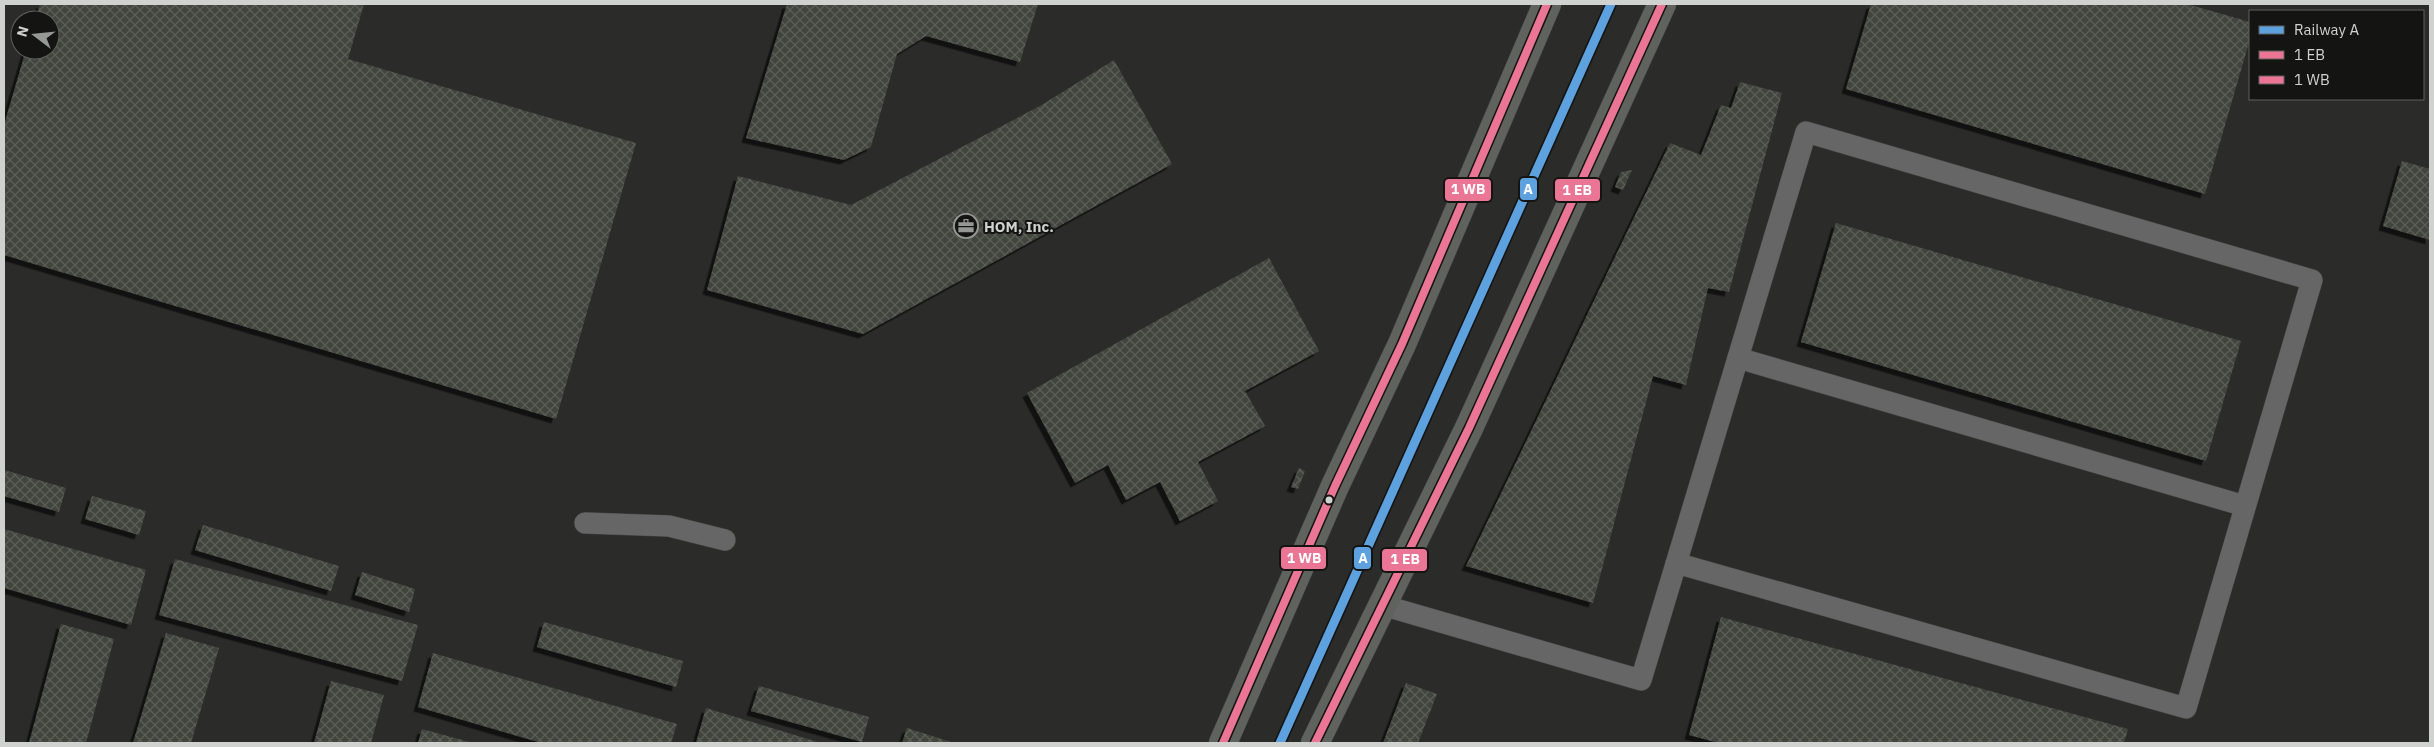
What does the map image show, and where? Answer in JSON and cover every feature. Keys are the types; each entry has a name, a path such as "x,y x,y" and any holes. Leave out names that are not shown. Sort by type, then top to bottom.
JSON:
{"main road":[{"path":"1223,743 1335,486 1402,344 1547,4"},
{"path":"1315,743 1468,428 1662,4"}],"lane":[{"path":"1382,605 1641,680 1676,562 1806,132 2312,280 2186,708 1676,562"},
{"path":"1738,358 2245,506"},
{"path":"585,523 669,526 725,540"}],"building":[{"path":"40,4 364,4 348,59 636,143 556,419 4,255 4,125 23,60 60,60 60,10 38,10"},
{"path":"787,4 1038,4 1020,62 926,36 897,54 871,147 844,160 746,138"},
{"path":"1871,4 2187,4 2249,22 2249,42 2205,194 1846,89"},
{"path":"1114,60 1172,164 863,334 707,290 738,176 851,205 1040,106"},
{"path":"1740,82 1782,93 1729,292 1708,288 1686,385 1653,376 1593,603 1466,566 1670,143 1701,155 1721,105 1731,108"},
{"path":"2402,161 2430,169 2430,240 2383,226"},
{"path":"1632,170 1623,190 1615,187 1621,172"},
{"path":"1836,223 2241,341 2206,461 1801,342"},
{"path":"1269,258 1319,351 1245,391 1265,426 1198,462 1218,501 1180,521 1160,482 1126,500 1108,465 1075,483 1027,393"},
{"path":"1299,468 1305,471 1298,489 1291,487"},
{"path":"4,470 66,488 59,512 4,496"},
{"path":"92,496 146,511 139,535 85,519"},
{"path":"203,525 339,566 331,591 195,550"},
{"path":"4,529 146,570 131,625 4,588"},
{"path":"175,559 418,625 402,681 159,615"},
{"path":"362,572 415,589 409,612 355,595"},
{"path":"1721,617 2128,729 2124,743 1719,743 1689,735"},
{"path":"544,622 683,661 676,687 537,647"},
{"path":"61,624 114,639 86,743 29,743"},
{"path":"166,633 219,648 191,743 133,743"},
{"path":"433,653 677,724 671,743 542,743 418,707"},
{"path":"331,681 384,695 371,743 314,743"},
{"path":"1406,683 1437,694 1418,743 1383,743"},
{"path":"759,686 869,717 862,742 751,711"},
{"path":"706,708 821,743 696,743"},
{"path":"907,728 954,743 902,743"},
{"path":"422,729 473,743 418,743"}],"rail line":[{"name":"A","path":"1280,743 1611,4"}],"transit line":[{"path":"1223,743 1335,486 1402,344 1547,4"},
{"path":"1315,743 1469,428 1662,4"}],"place":[{"name":"HOM, Inc.","path":"966,226"}]}
